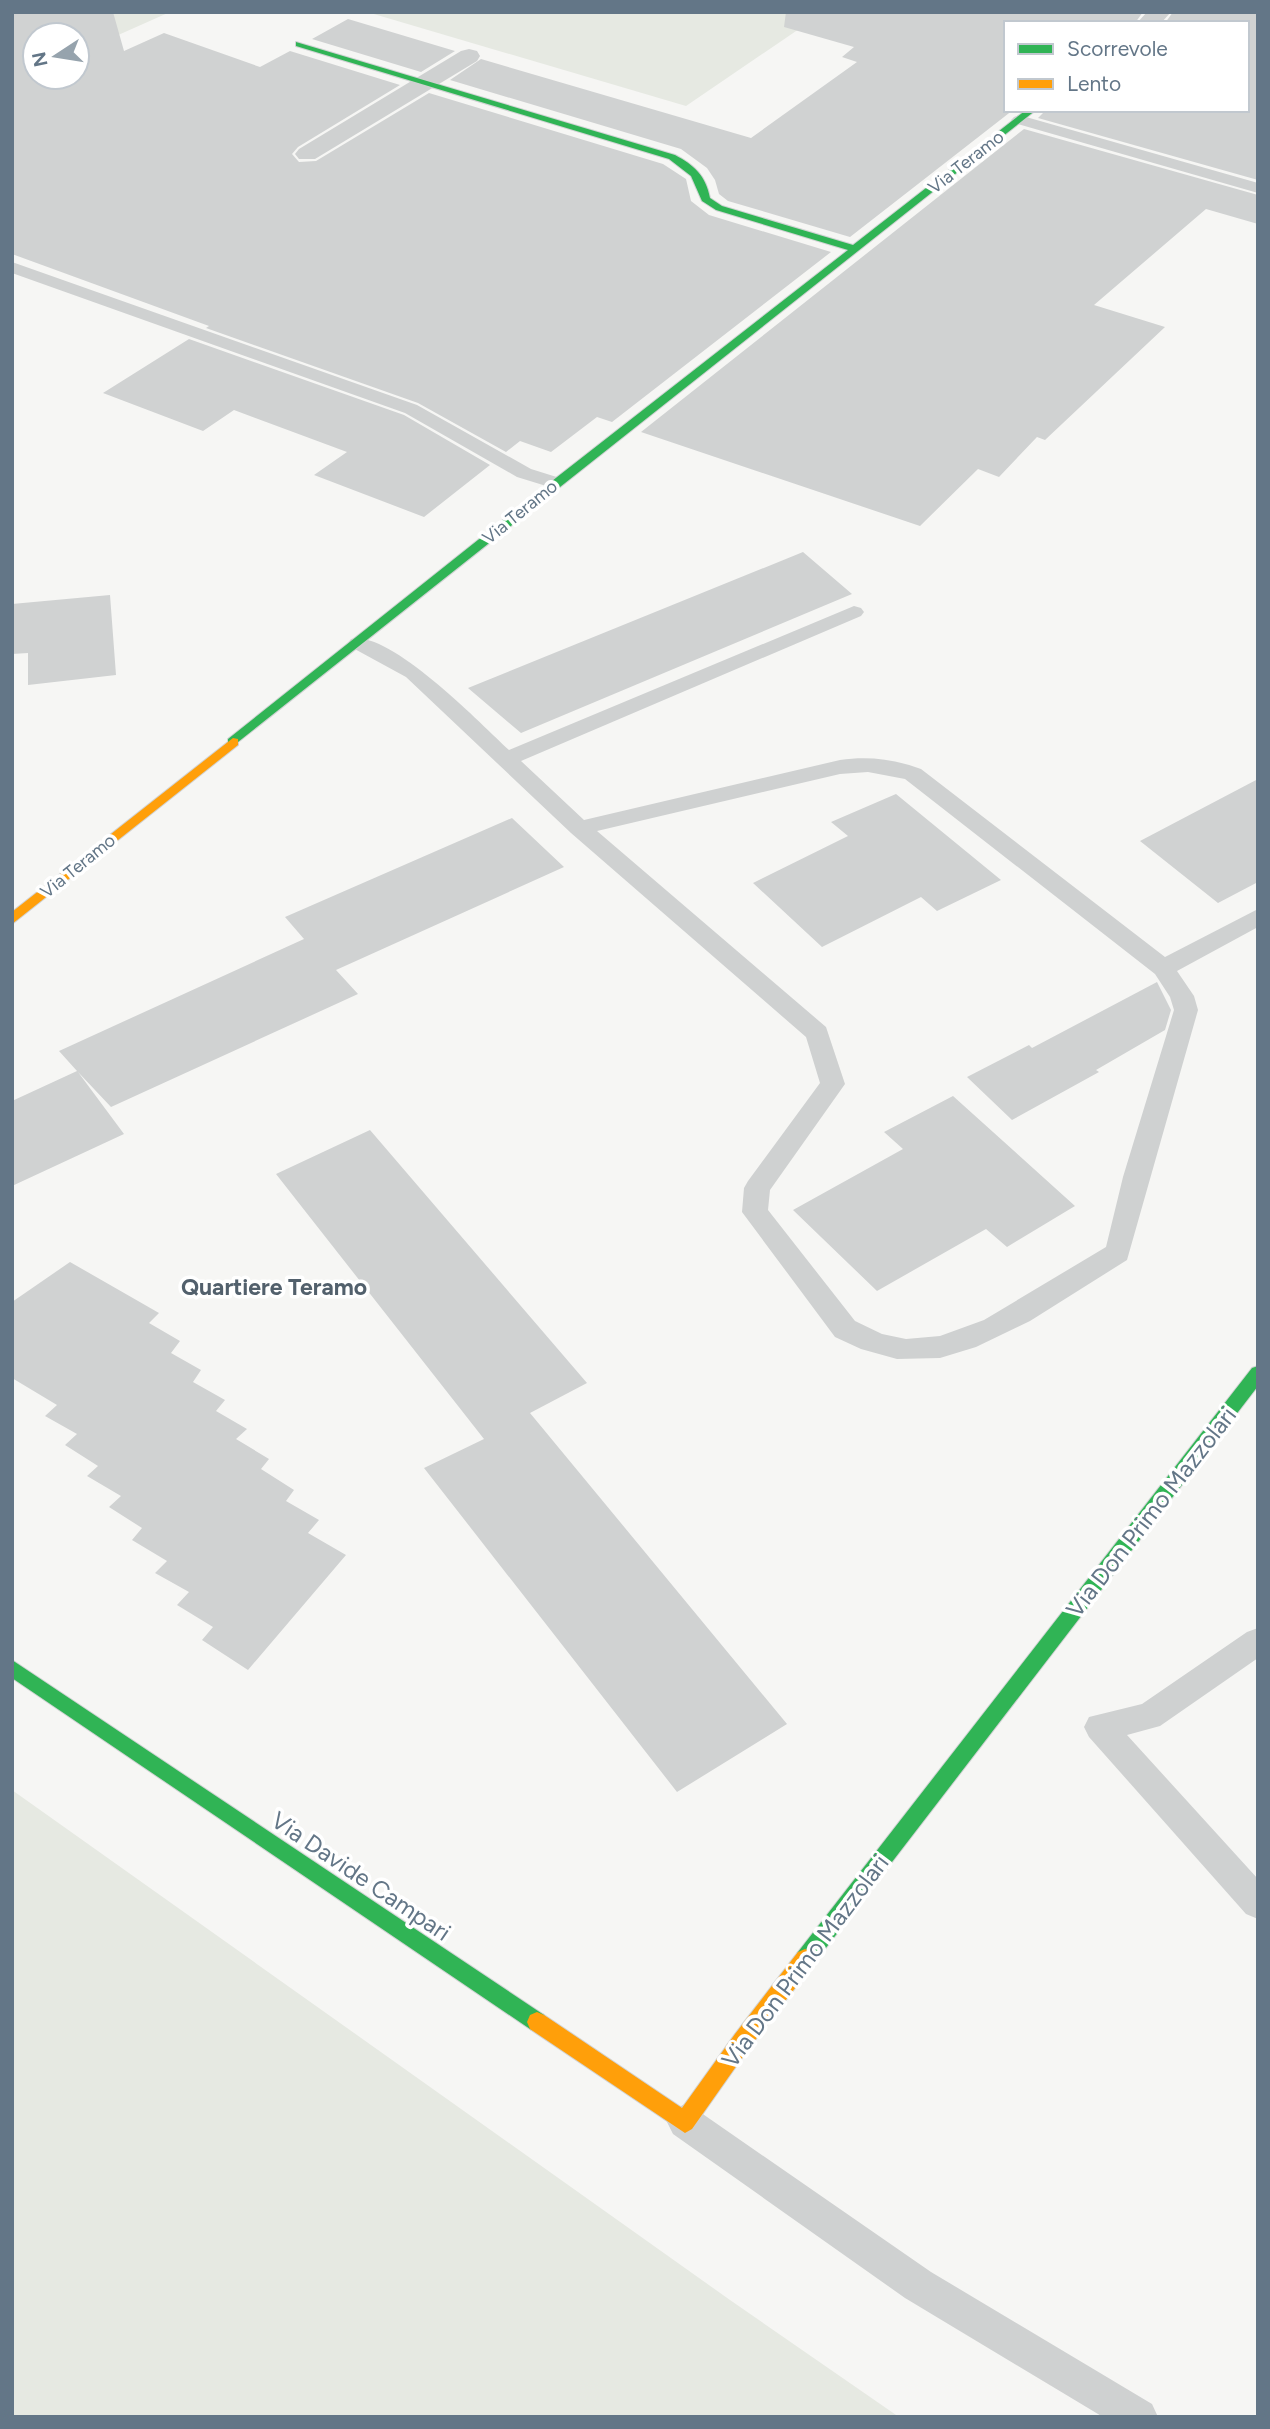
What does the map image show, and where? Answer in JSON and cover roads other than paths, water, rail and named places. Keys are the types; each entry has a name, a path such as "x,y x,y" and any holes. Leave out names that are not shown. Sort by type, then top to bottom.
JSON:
{"street":[{"path":"299,44 672,157 697,171 704,187 705,199 719,208 856,249"},
{"path":"307,154 469,56"},
{"name":"Via Teramo","path":"12,919 556,483 1026,115"},
{"name":"Via Don Primo Mazzolari","path":"685,2122 742,2041 1258,1373"},
{"name":"Via Davide Campari","path":"12,1668 685,2122"}],"lane":[{"path":"1026,115 1258,188"},
{"path":"12,267 411,409 524,473 556,483"},
{"path":"507,758 854,612"},
{"path":"358,643 413,673 579,828 817,1033 833,1084 757,1188 755,1212 845,1329 866,1341 891,1348 919,1350 939,1347 981,1333 1118,1253 1136,1177 1185,1010 1179,989 1163,968 913,774 898,768 877,765 840,767 579,828"},
{"path":"1163,968 1258,917"},
{"path":"1258,1641 1149,1716 1100,1727 1258,1902"},
{"path":"685,2122 918,2285 1139,2417"}],"district":[{"name":"Quartiere Teramo","path":"274,1287"}]}
